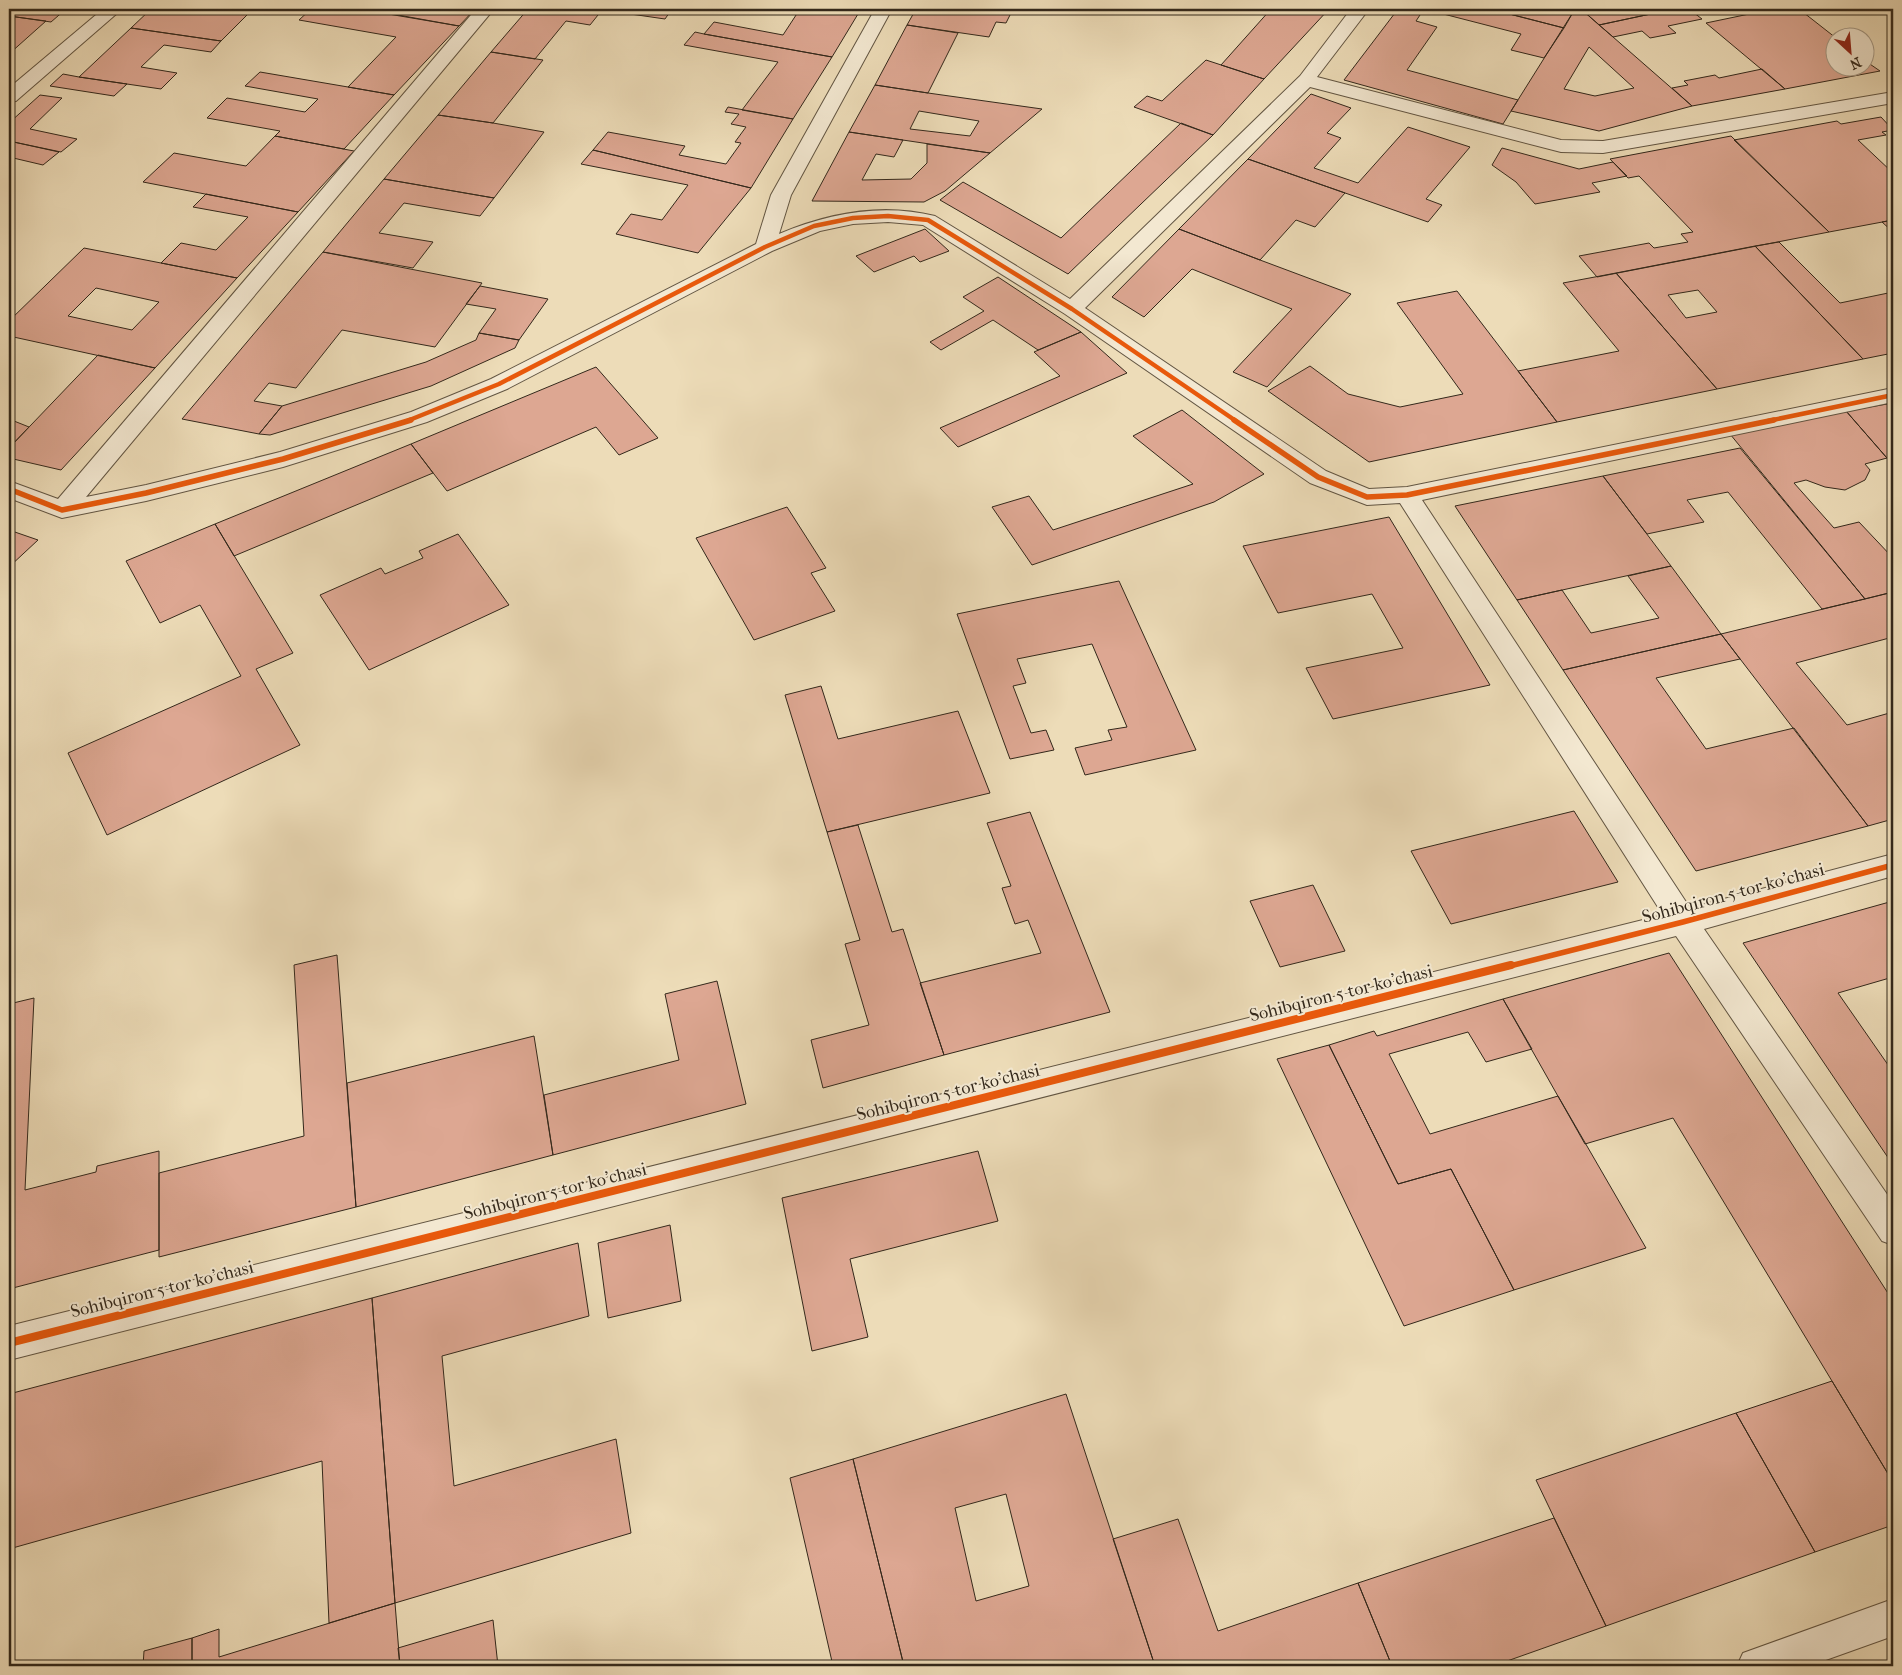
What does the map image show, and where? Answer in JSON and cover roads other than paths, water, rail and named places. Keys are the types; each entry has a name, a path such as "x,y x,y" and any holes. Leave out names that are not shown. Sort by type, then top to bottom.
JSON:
{"street":[{"path":"9,97 112,9"},
{"path":"62,510 485,9"},
{"path":"765,247 781,195 883,9"},
{"path":"1072,310 1306,80 1360,9"},
{"path":"1306,80 1561,146 1603,147 1893,97"},
{"path":"9,489 62,510 146,493 274,461 419,418 499,384 765,247 814,226 853,218 888,216 928,220 1072,310 1318,477 1367,497 1407,496 1893,395"},
{"path":"1407,496 1684,922 1893,1230"},
{"name":"Sohibqiron 5-tor ko'chasi","path":"9,1343 1684,922 1893,865"},
{"path":"1756,1666 1893,1618"}]}
